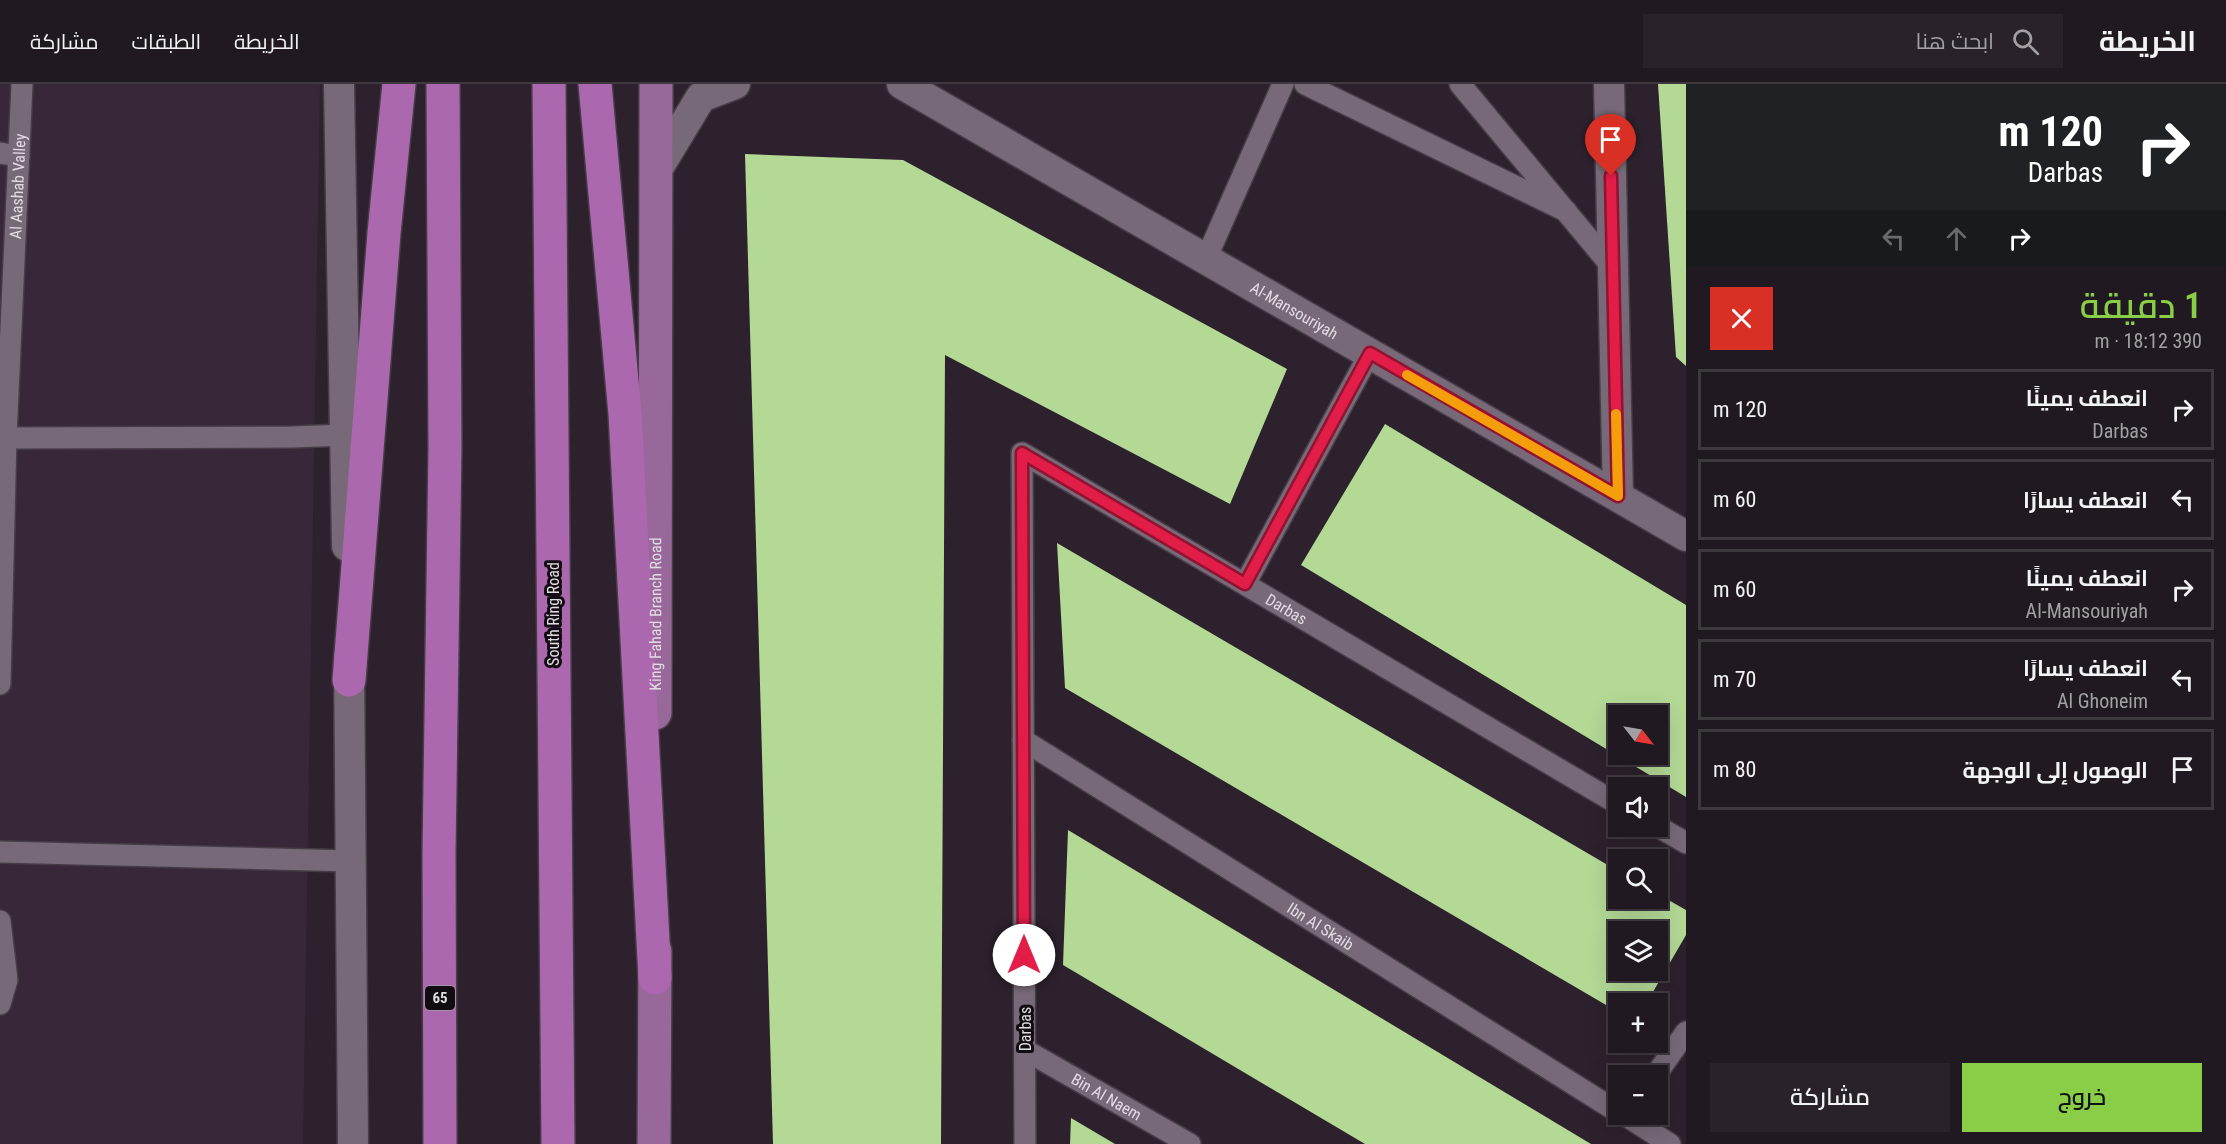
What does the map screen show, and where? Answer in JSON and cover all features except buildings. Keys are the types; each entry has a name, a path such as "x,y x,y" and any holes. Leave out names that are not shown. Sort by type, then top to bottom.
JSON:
{"highway":[{"path":"349,680 384,233 399,84"},
{"name":"65","path":"440,1144 440,853 445,447 443,84"},
{"name":"South Ring Road","path":"549,84 558,1144"},
{"path":"595,84 624,414 655,978"}],"main road":[{"name":"King Fahad Branch Road","path":"654,1144 656,84"}],"street":[{"name":"Al Aashab Valley","path":"0,684 10,154 22,84"},
{"path":"339,84 349,680 353,1144"},
{"path":"655,173 701,97 735,84"},
{"name":"Al-Mansouriyah","path":"902,84 1686,536"},
{"path":"1206,259 1282,84"},
{"path":"1305,84 1566,212"},
{"path":"1461,84 1613,268"},
{"path":"1609,84 1618,496"},
{"path":"1245,584 1370,353"},
{"path":"6,438 345,435"},
{"name":"Darbas","path":"1025,1144 1022,453 1608,798"},
{"name":"Ibn Al Skaib","path":"1023,740 1608,1104"},
{"path":"1668,832 1686,843"},
{"path":"0,852 350,861"},
{"path":"0,921 7,980 0,1004"},
{"path":"1663,1065 1686,1032"},
{"name":"Bin Al Naem","path":"1025,1050 1190,1144"},
{"name":"Ibn Al Skaib","path":"1641,1125 1670,1144"}],"shaded area":[{"path":"0,84 320,84 303,1144 0,1144"}],"slow traffic":[{"path":"1407,375 1618,496 1616,414"}],"route":[{"path":"1024,955 1022,453 1245,584 1370,353 1618,496 1611,176"}]}
